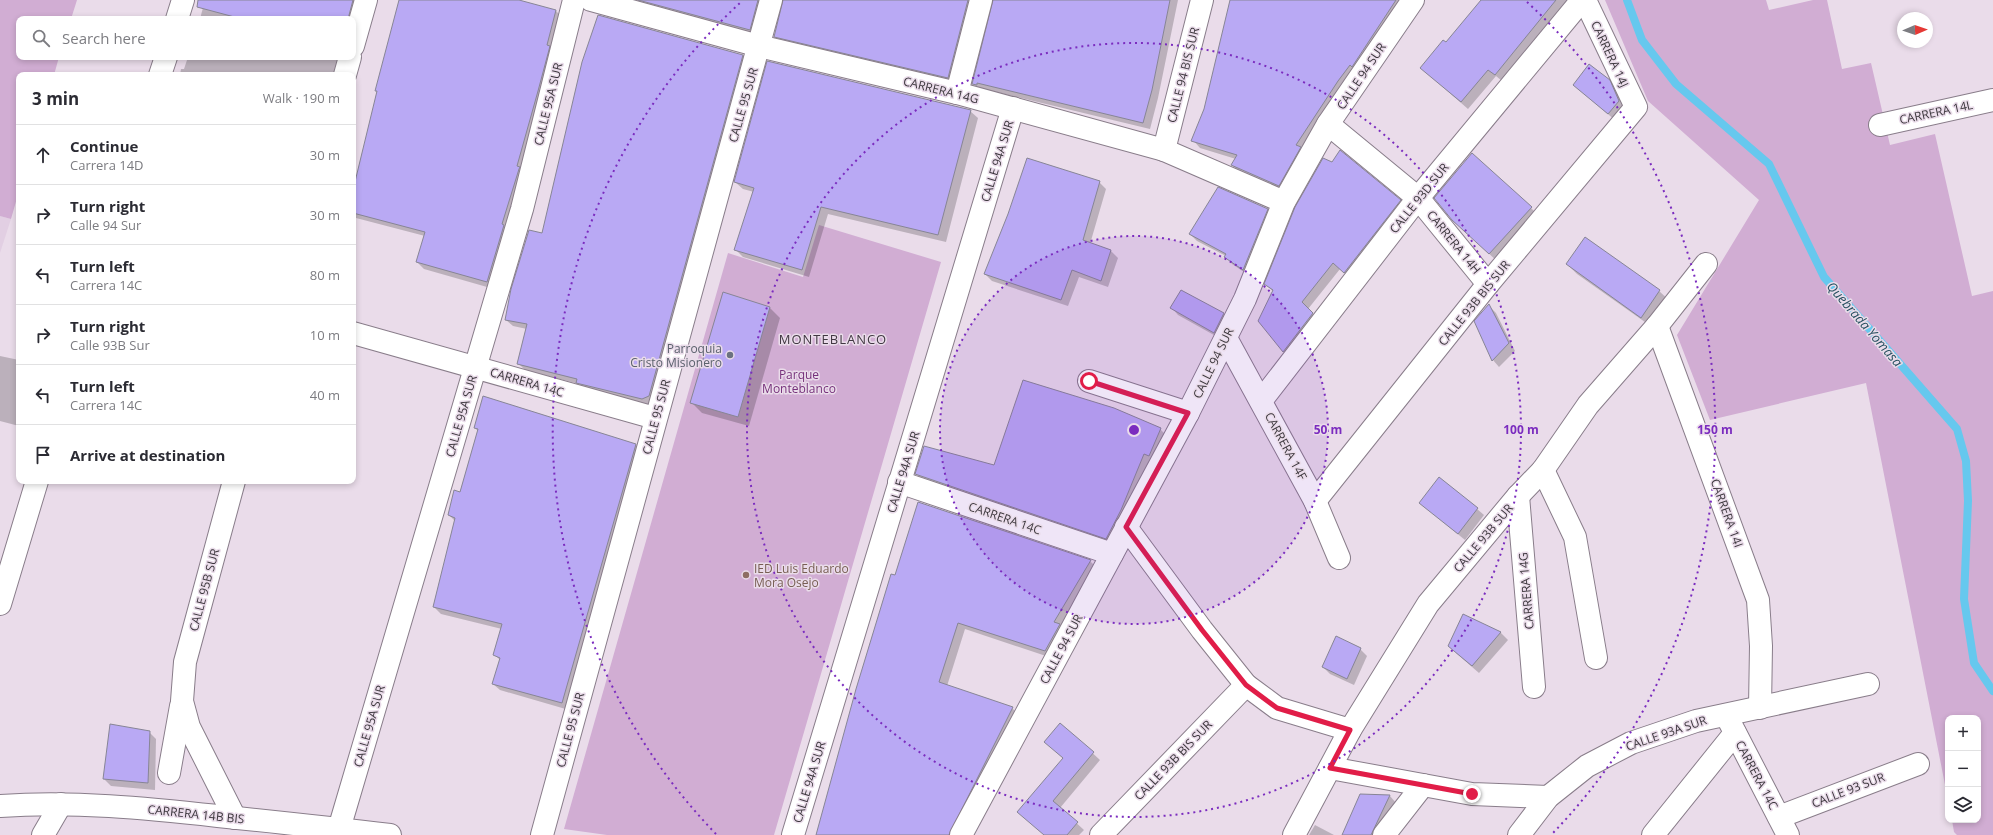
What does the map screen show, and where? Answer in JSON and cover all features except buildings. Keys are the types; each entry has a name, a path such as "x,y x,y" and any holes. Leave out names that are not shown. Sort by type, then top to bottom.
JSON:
{"street":[{"path":"178,16 183,0"},
{"path":"356,35 366,0"},
{"name":"CALLE 95A SUR","path":"339,829 522,209 574,0"},
{"name":"CARRERA 14G","path":"591,0 759,46 957,93 1164,150 1284,202"},
{"name":"CALLE 95 SUR","path":"542,835 655,418 771,0"},
{"path":"957,93 981,0"},
{"name":"CALLE 94 BIS SUR","path":"1164,150 1202,0"},
{"name":"CALLE 94 SUR","path":"960,835 1188,413 1244,299 1284,202 1328,124 1412,0"},
{"name":"CALLE 93D SUR","path":"1261,401 1418,198 1582,0"},
{"name":"CARRERA 14J","path":"1585,0 1636,107"},
{"path":"161,72 165,60"},
{"path":"346,72 349,60"},
{"name":"CARRERA 14L","path":"1880,125 1993,100"},
{"name":"CALLE 93B BIS SUR","path":"1315,501 1488,284 1636,107"},
{"name":"CALLE 94A SUR","path":"793,835 1013,108"},
{"name":"CARRERA 14H","path":"1328,124 1418,198 1488,284"},
{"name":"CALLE 93B SUR","path":"1294,835 1350,730 1428,604 1518,496 1543,470 1588,405 1657,326 1706,264"},
{"name":"CARRERA 14I","path":"1657,326 1758,600 1761,646 1760,708"},
{"name":"CARRERA 14C","path":"356,334 655,418"},
{"name":"CARRERA 14F","path":"1226,338 1315,501 1339,558"},
{"path":"1089,381 1188,413"},
{"path":"1543,470 1575,537 1596,658"},
{"name":"CARRERA 14C","path":"899,482 1112,554"},
{"path":"0,604 36,484"},
{"name":"CALLE 95B SUR","path":"169,773 182,701 185,662 233,484"},
{"name":"CARRERA 14G","path":"1518,496 1534,687"},
{"path":"1126,527 1202,630 1246,685 1277,708 1350,730"},
{"name":"CALLE 93A SUR","path":"1519,835 1548,797 1587,766 1631,743 1696,720 1730,724 1760,708 1868,684"},
{"name":"CALLE 93B BIS SUR","path":"1101,835 1246,685"},
{"name":"CALLE 95B SUR","path":"182,701 190,727 235,818"},
{"path":"1653,835 1730,724"},
{"name":"CARRERA 14C","path":"1730,724 1786,830"},
{"name":"CALLE 93 SUR","path":"1786,830 1918,764"},
{"path":"1330,768 1472,794 1548,797"},
{"path":"1384,835 1423,785"},
{"path":"43,835 61,804"},
{"name":"CARRERA 14B BIS","path":"0,806 61,804 162,810 235,818 282,829 339,829 390,835"}],"shaded area":[{"path":"0,216 11,219 0,253"}],"green space":[{"path":"0,0 77,0 72,16 16,16 16,60 58,60 55,72 16,72 16,202 11,219 0,216"},
{"path":"1605,0 1766,0 1769,10 1813,0 1827,0 1842,69 1871,63 1890,145 1935,134 1972,296 1993,291 1993,835 1957,835 1954,832 1952,823 1981,823 1981,715 1945,715 1945,785 1866,383 1710,420 1677,335 1759,200 1648,101"},
{"name":"Parque Monteblanco","path":"819,225 941,262 774,835 607,835 564,829 728,253 803,277"}],"waterway":[{"name":"Quebrada Yomasa","path":"1627,0 1642,40 1676,84 1769,164 1824,277 1957,429 1966,461 1968,501 1964,599 1974,663 1993,691"}],"place":[{"name":"Parroquia Cristo Misionero","path":"730,355"},
{"name":"IED Luis Eduardo Mora Osejo","path":"746,575"}],"district":[{"name":"MONTEBLANCO","path":"833,339"}],"route":[{"path":"1089,381 1188,413 1126,527 1202,630 1246,685 1277,708 1350,730 1330,768 1472,794"}]}
